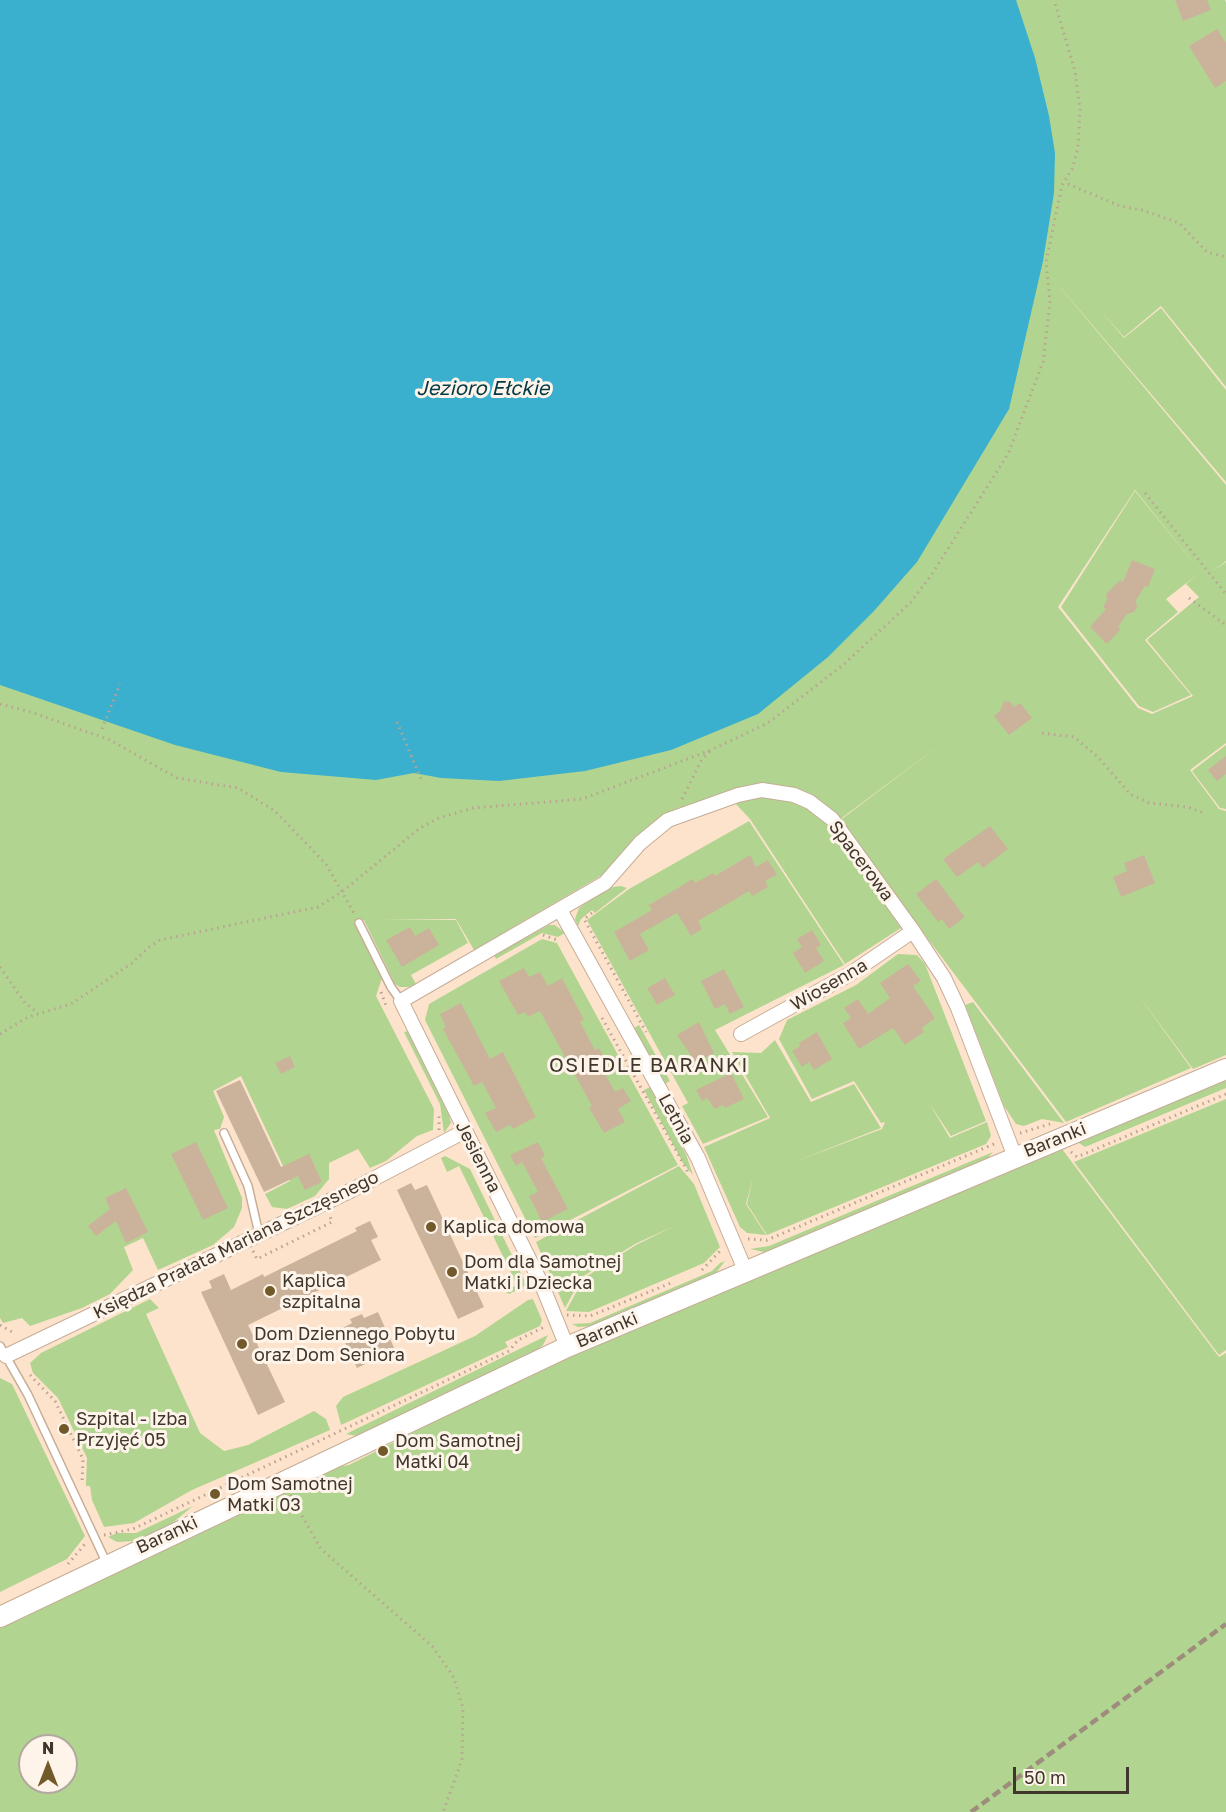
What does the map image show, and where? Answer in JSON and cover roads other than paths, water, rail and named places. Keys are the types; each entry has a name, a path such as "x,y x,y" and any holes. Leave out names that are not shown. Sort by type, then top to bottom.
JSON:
{"street":[{"name":"Spacerowa","path":"401,1000 605,883 640,843 668,820 738,795 762,790 794,795 810,802 832,819 944,978 958,1008 1015,1157"},
{"name":"Letnia","path":"560,910 698,1158 745,1270"},
{"name":"Wiosenna","path":"741,1034 850,974 913,931"},
{"name":"Jesienna","path":"401,1000 542,1285 567,1347"},
{"name":"Baranki","path":"0,1617 282,1480 567,1347 1226,1069"},
{"name":"Księdza Prałata Mariana Szczęsnego","path":"2,1354 352,1190 465,1131"}],"lane":[{"path":"359,922 391,987 401,1000"},
{"path":"224,1133 248,1186 259,1234"},
{"path":"2,1354 33,1405 107,1564"}],"water":[{"name":"Jezioro Ełckie","path":"0,0 1016,0 1035,58 1055,153 1054,193 1043,261 1009,409 917,562 874,611 828,657 758,714 671,750 585,771 499,781 441,778 414,773 376,780 281,772 175,745 0,685"}],"railway":[{"path":"971,1812 1226,1624"}],"place":[{"name":"Kaplica domowa","path":"431,1227"},
{"name":"Dom dla Samotnej Matki i Dziecka","path":"452,1272"},
{"name":"Kaplica szpitalna","path":"270,1291"},
{"name":"Dom Dziennego Pobytu oraz Dom Seniora","path":"242,1344"},
{"name":"Szpital - Izba Przyjęć 05","path":"64,1429"},
{"name":"Dom Samotnej Matki 04","path":"383,1451"},
{"name":"Dom Samotnej Matki 03","path":"215,1494"}],"district":[{"name":"OSIEDLE BARANKI","path":"649,1066"}]}
